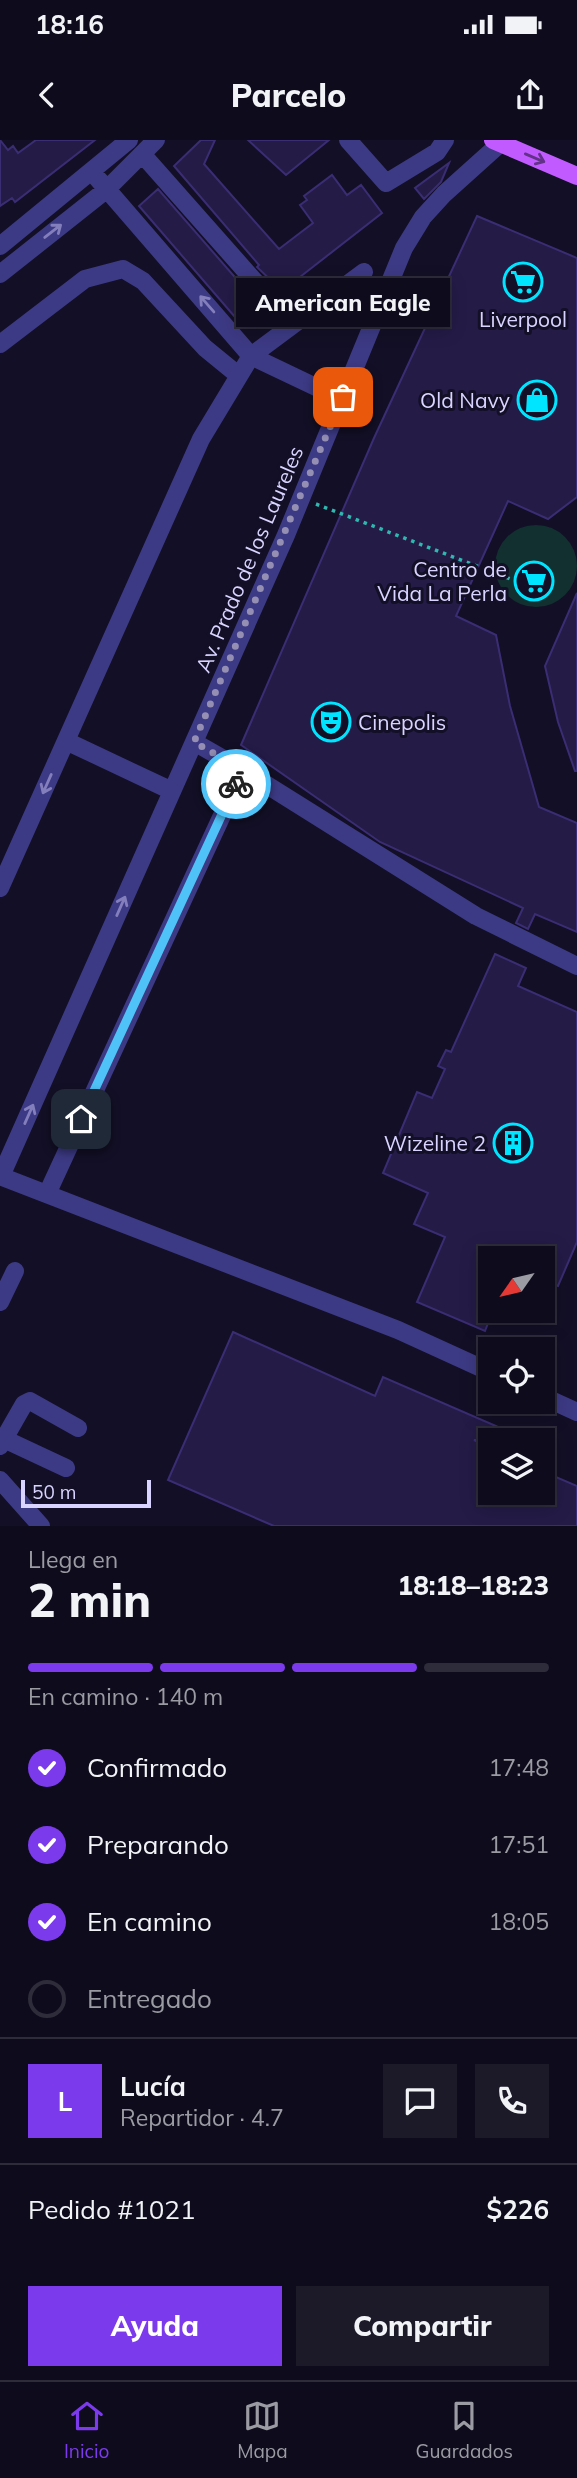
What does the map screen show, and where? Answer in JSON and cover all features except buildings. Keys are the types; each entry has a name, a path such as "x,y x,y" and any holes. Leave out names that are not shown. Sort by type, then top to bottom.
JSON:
{"main road":[{"path":"500,142 577,176"}],"street":[{"path":"0,246 130,140"},
{"path":"0,274 106,190 144,155 156,140"},
{"path":"348,140 386,183 437,152 445,140"},
{"name":"Av. Prado de los Laureles","path":"1,1176 301,498 404,248 423,217 500,142"},
{"path":"144,155 258,285"},
{"path":"92,172 251,356 320,389"},
{"path":"0,344 85,279 123,269 143,281 205,348 239,375"},
{"path":"0,888 201,439 251,356 364,272"},
{"path":"66,741 172,791"},
{"path":"193,746 243,770 476,916 577,966"},
{"path":"47,1194 243,770"},
{"path":"1,1176 398,1330 478,1367"},
{"path":"0,1302 15,1271"},
{"path":"66,1468 2,1442 24,1404 30,1401 78,1427"},
{"path":"555,1402 577,1412"},
{"path":"0,1480 41,1526"}],"path":[{"path":"301,498 513,580"}],"green space":[{"path":"536,525 552,528 565,537 574,550 577,566 574,582 565,595 552,604 536,607 520,604 507,595 498,582 495,566 498,550 507,537 520,528"}],"way so far":[{"path":"236,784 243,770 194,742 286,535 343,397"}],"place":[{"name":"Liverpool","path":"523,282"},
{"name":"American Eagle","path":"343,397"},
{"name":"Old Navy","path":"537,400"},
{"name":"Centro de Vida La Perla","path":"534,581"},
{"name":"Cinepolis","path":"331,722"},
{"name":"Wizeline 2","path":"513,1143"}],"route":[{"path":"81,1119 236,784"}]}
